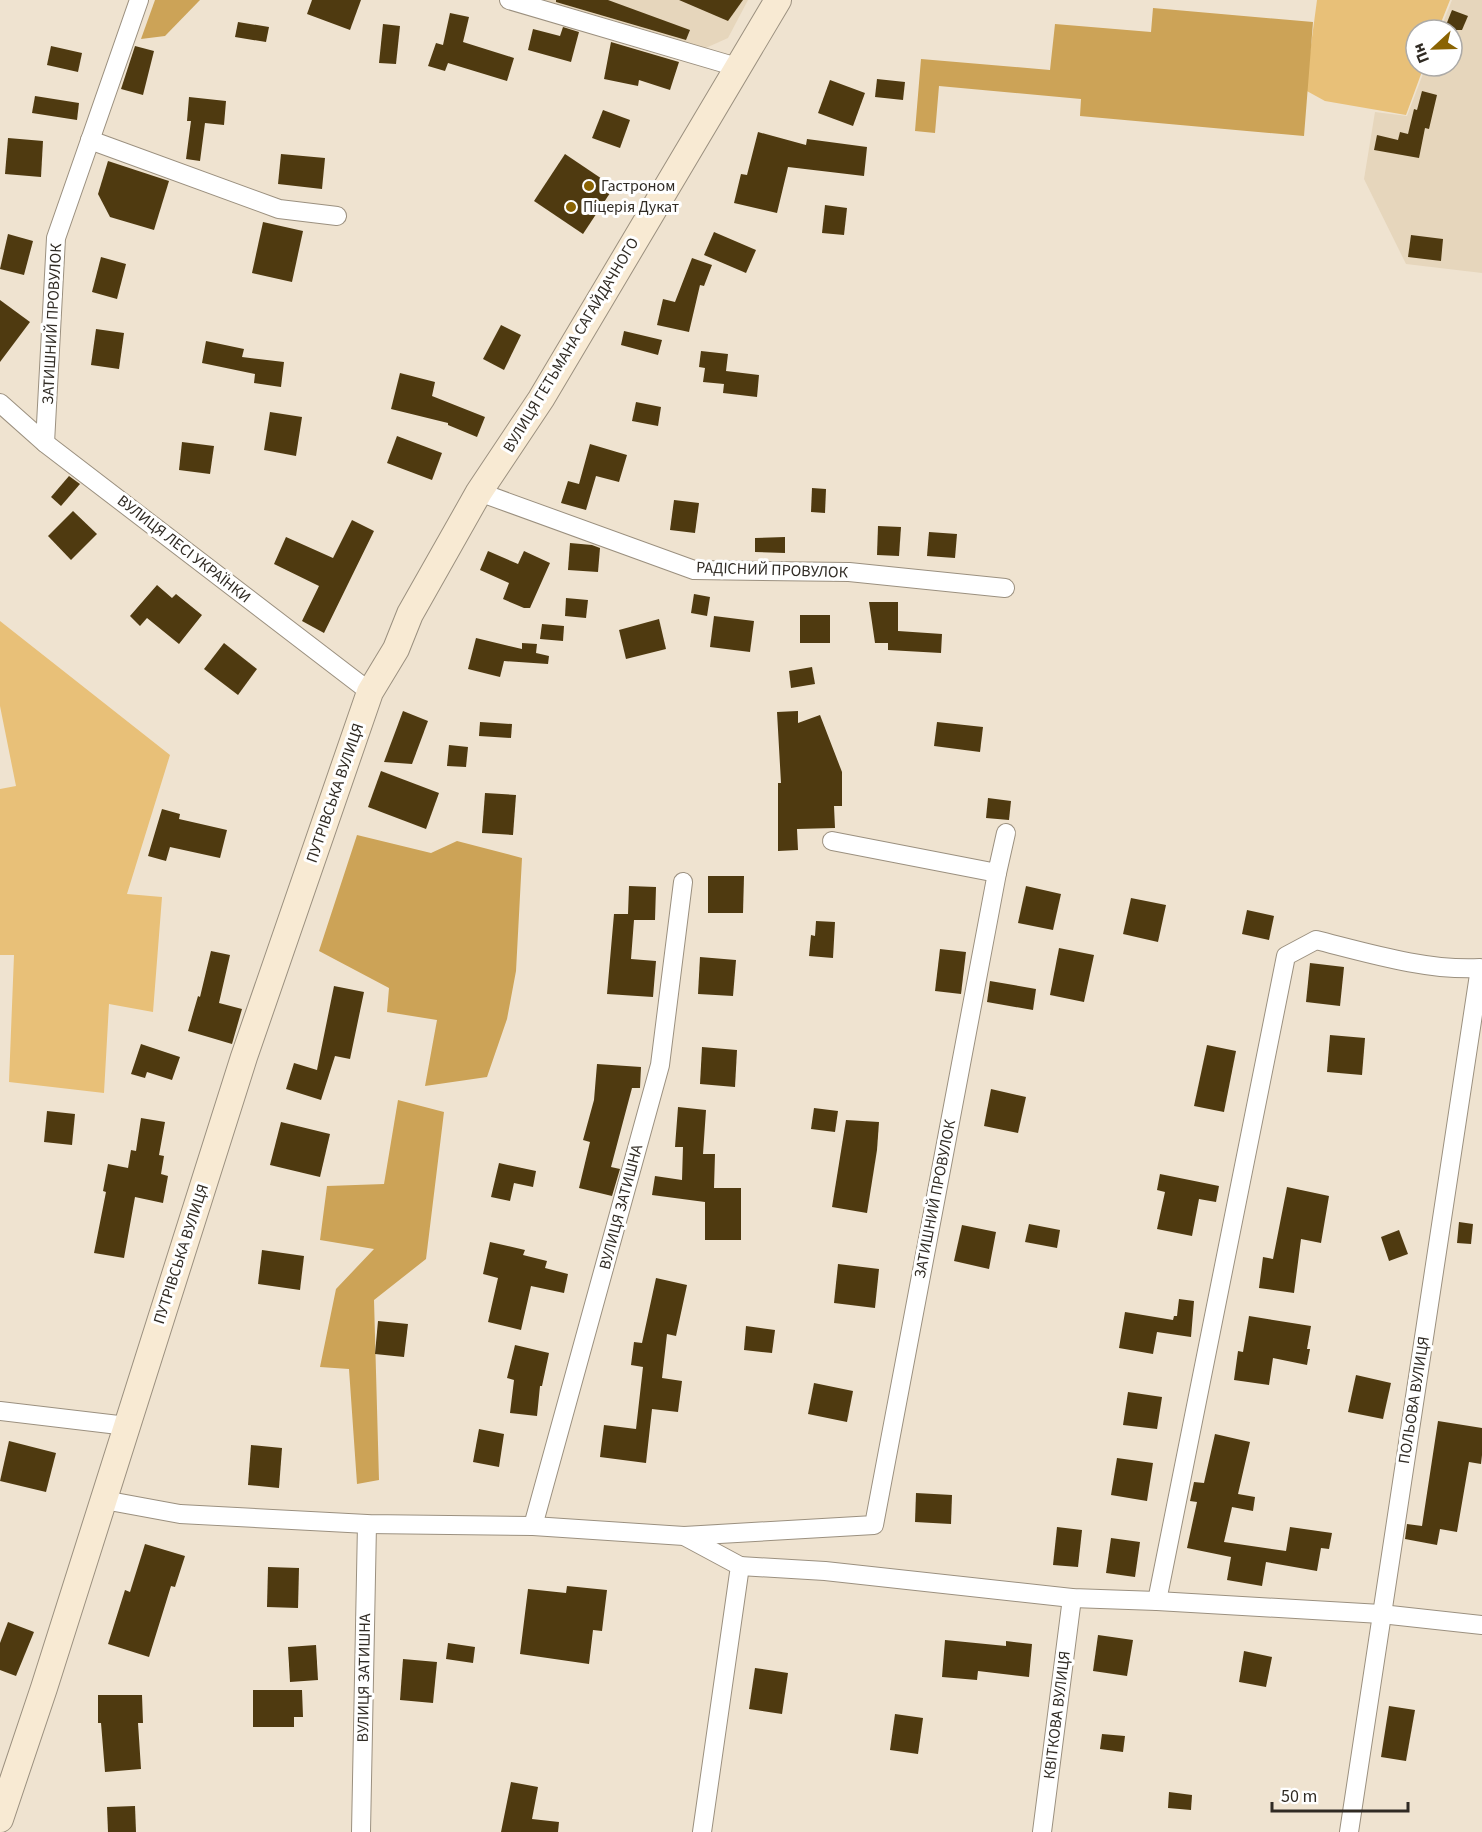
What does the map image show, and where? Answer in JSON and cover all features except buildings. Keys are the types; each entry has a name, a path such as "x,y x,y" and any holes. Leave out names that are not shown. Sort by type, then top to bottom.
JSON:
{"main road":[{"name":"ВУЛИЦЯ ГЕТЬМАНА САГАЙДАЧНОГО","path":"370,692 396,650 410,614 479,492 541,399 778,0"},
{"name":"ПУТРІВСЬКА ВУЛИЦЯ","path":"0,1819 44,1688 244,1057 370,692"}],"street":[{"name":"ЗАТИШНИЙ ПРОВУЛОК","path":"45,442 56,238 139,0"},
{"path":"509,0 737,67"},
{"path":"90,140 279,210 337,216"},
{"name":"ВУЛИЦЯ ЛЕСІ УКРАЇНКИ","path":"0,403 45,442 370,692"},
{"name":"РАДІСНИЙ ПРОВУЛОК","path":"479,492 694,570 849,572 1005,588"},
{"path":"832,840 997,873 1006,833"},
{"name":"ЗАТИШНИЙ ПРОВУЛОК","path":"684,1536 874,1525 997,873"},
{"name":"ВУЛИЦЯ ЗАТИШНА","path":"532,1526 660,1065 683,882"},
{"name":"ПОЛЬОВА ВУЛИЦЯ","path":"1157,1601 1286,956 1316,940 1387,958 1460,969 1480,968 1349,1832"},
{"path":"0,1411 127,1426"},
{"path":"104,1500 180,1514 367,1524 532,1526 684,1536 740,1566 825,1571 1072,1598 1381,1614 1482,1625"},
{"name":"ВУЛИЦЯ ЗАТИШНА","path":"361,1832 367,1524"},
{"path":"702,1832 740,1566"},
{"name":"КВІТКОВА ВУЛИЦЯ","path":"1042,1832 1072,1598"}],"shaded area":[{"path":"155,0 200,0 165,36 141,39"},
{"path":"516,0 748,0 728,38 699,51"},
{"path":"1317,0 1450,0 1443,18 1404,18 1404,78 1420,78 1406,115 1325,101 1305,90"},
{"path":"1452,0 1482,0 1482,273 1406,264 1364,179 1375,112 1407,116 1421,78 1464,78 1464,18 1445,18"},
{"path":"1153,8 1313,22 1304,136 1080,116 1081,99 939,86 935,133 915,131 921,59 1050,70 1055,24 1151,32"},
{"path":"0,621 170,755 127,894 162,897 153,1012 109,1004 104,1093 9,1082 14,955 0,955 0,789 16,786 0,706"},
{"path":"357,835 431,853 457,841 522,858 516,971 507,1019 487,1077 425,1086 437,1020 387,1012 389,988 319,951"},
{"path":"398,1100 444,1112 426,1259 374,1300 379,1480 357,1484 349,1369 320,1367 336,1289 374,1249 320,1240 327,1186 384,1184"}],"place":[{"name":"Гастроном","path":"589,186"},
{"name":"Піцерія Дукат","path":"571,207"}]}
